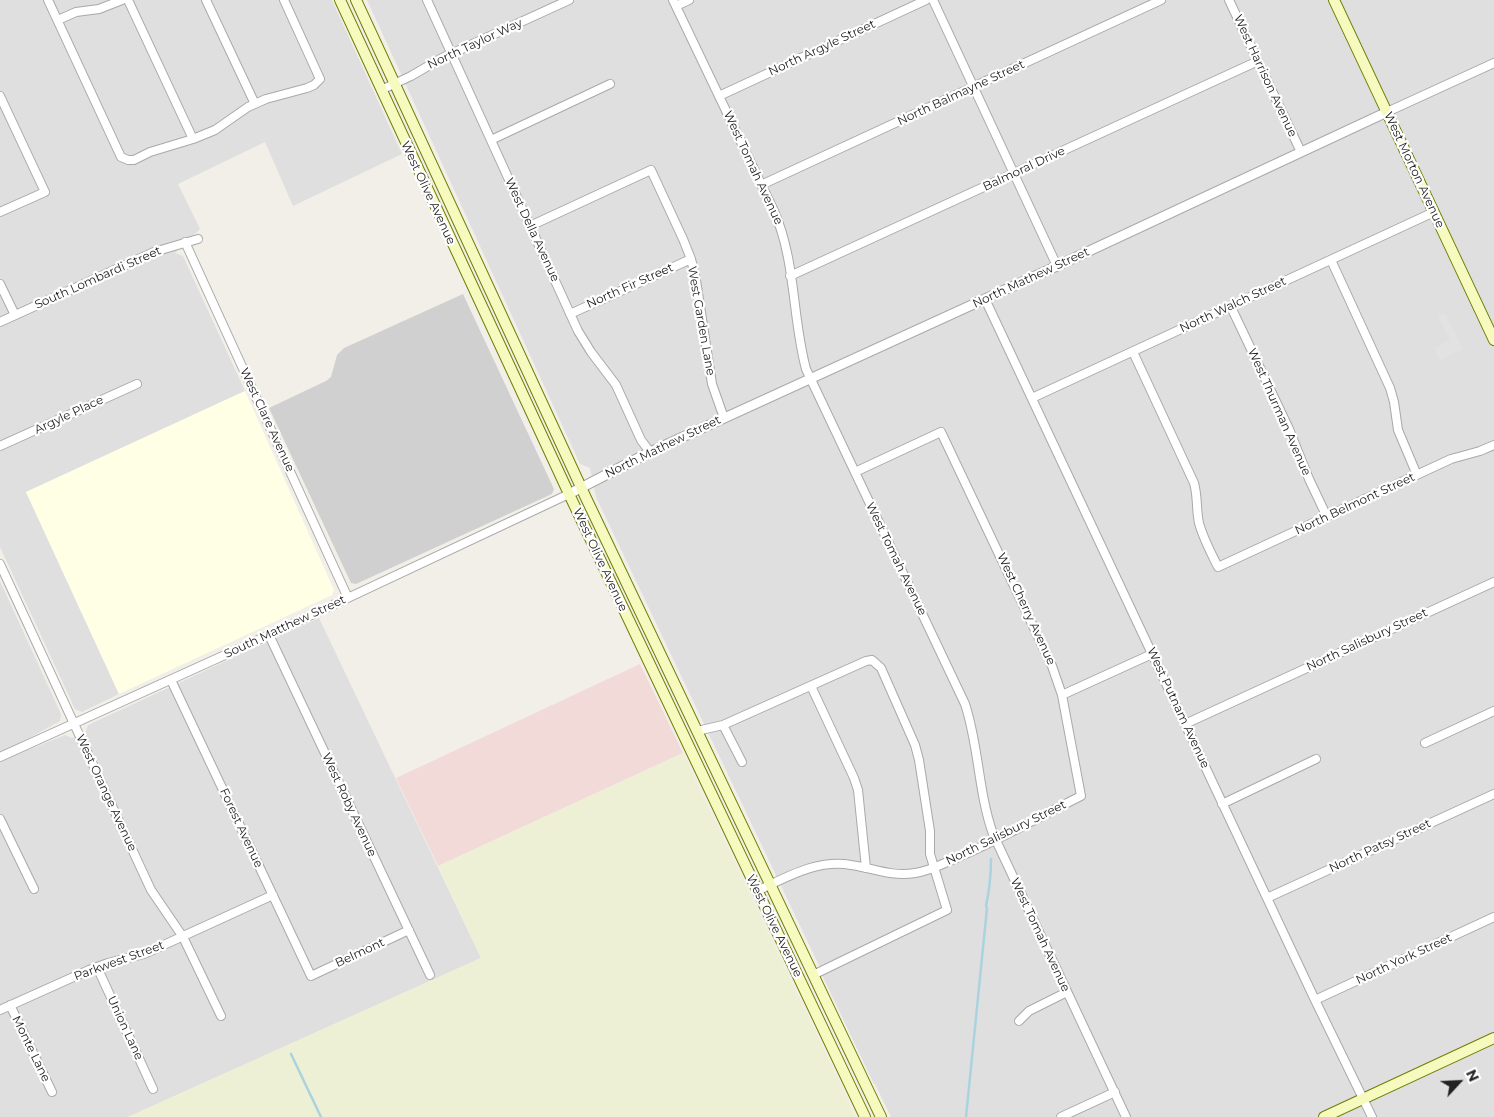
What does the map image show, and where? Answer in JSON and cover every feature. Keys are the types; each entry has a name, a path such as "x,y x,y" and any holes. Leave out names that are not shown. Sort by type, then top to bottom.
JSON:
{"main road":[{"name":"West Olive Avenue","path":"340,0 569,494 865,1117"},
{"name":"West Olive Avenue","path":"356,0 581,488 881,1117"},
{"name":"West Morton Avenue","path":"1334,0 1494,340"},
{"path":"1324,1117 1494,1038"}],"street":[{"path":"48,0 121,157 128,160 134,160 150,152 215,130 235,115 255,104 266,99 307,88 314,85 320,79 284,0"},
{"path":"58,20 76,12 99,9 122,0"},
{"path":"128,0 193,139"},
{"path":"206,0 255,104"},
{"name":"West Della Avenue","path":"427,0 578,331 616,385 641,440 650,452"},
{"name":"North Taylor Way","path":"381,90 451,54 569,0"},
{"path":"675,3 689,0"},
{"name":"North Argyle Street","path":"719,96 926,0"},
{"path":"933,0 1057,266"},
{"name":"North Balmayne Street","path":"761,185 1160,0"},
{"name":"West Harrison Avenue","path":"1229,0 1301,152"},
{"name":"West Tomah Avenue","path":"675,3 782,231 806,369 965,704 976,745 986,810 995,840 1126,1117"},
{"name":"Balmoral Drive","path":"790,276 1258,61"},
{"name":"North Mathew Street","path":"569,494 650,452 1494,63"},
{"path":"491,140 610,84"},
{"path":"0,96 2,107 45,192 0,212"},
{"name":"West Garden Lane","path":"530,226 652,170 691,259 712,384 724,418"},
{"name":"North Walch Street","path":"1032,398 1434,212"},
{"name":"South Lombardi Street","path":"0,322 154,252 198,239"},
{"name":"West Clare Avenue","path":"185,242 348,598"},
{"name":"North Fir Street","path":"570,314 691,259"},
{"path":"1331,260 1390,388 1398,430 1417,475"},
{"path":"0,284 15,316"},
{"name":"West Putnam Avenue","path":"985,299 1222,804 1372,1117"},
{"name":"West Thurman Avenue","path":"1231,306 1289,429 1309,480 1327,517"},
{"name":"North Belmont Street","path":"1133,352 1194,483 1198,500 1200,527 1218,567 1455,457 1480,451 1494,445"},
{"name":"Argyle Place","path":"0,446 137,384"},
{"name":"West Cherry Avenue","path":"855,472 941,432 1049,656 1062,695 1081,796"},
{"name":"South Matthew Street","path":"0,756 269,635 569,494"},
{"name":"West Orange Avenue","path":"0,564 151,890 183,937 221,1016"},
{"name":"North Salisbury Street","path":"1185,724 1494,582"},
{"name":"West Roby Avenue","path":"269,635 430,975"},
{"path":"1062,695 1152,654"},
{"path":"697,731 724,725 866,661 872,660 880,668 915,745 930,831 930,854 947,910 814,975"},
{"name":"Forest Avenue","path":"171,680 311,976"},
{"path":"811,686 858,790 866,868"},
{"path":"1425,743 1494,712"},
{"path":"724,725 742,762"},
{"path":"1222,804 1316,759"},
{"name":"North Patsy Street","path":"1267,898 1494,794"},
{"name":"North Salisbury Street","path":"757,891 819,865 849,864 886,873 916,873 933,868 983,846 1081,796"},
{"path":"0,819 34,889"},
{"name":"Parkwest Street","path":"0,1010 97,967 144,954 273,895"},
{"name":"North York Street","path":"1315,1000 1494,917"},
{"name":"Belmont","path":"311,976 408,930"},
{"name":"Union Lane","path":"97,967 153,1089"},
{"path":"1019,1021 1029,1011 1067,992"},
{"name":"Monte Lane","path":"10,1006 52,1092"},
{"path":"1061,1117 1115,1092"}],"shaded area":[{"path":"0,0 332,0 402,154 293,206 265,142 178,184 200,229 175,253 183,256 245,391 26,492 119,694 82,712 75,709 0,547"},
{"path":"367,0 1494,0 1494,1117 891,1117 596,497 590,468 580,464"},
{"path":"463,294 554,489 552,494 356,584 351,583 269,408 331,377 337,355 344,348"},
{"path":"1445,313 1463,349 1440,360 1434,348 1450,340 1438,316"},
{"path":"245,391 334,590 332,595 119,694 26,492"},
{"path":"0,581 61,714 60,721 0,754"},
{"path":"319,618 481,958 128,1117 0,1117 0,761 65,735 72,738 86,731 88,725"},
{"path":"640,664 683,753 438,866 396,778"},
{"path":"683,753 856,1117 128,1117 481,958 438,866"}],"waterway":[{"path":"966,1117 991,859"},
{"path":"291,1054 321,1117"}]}
